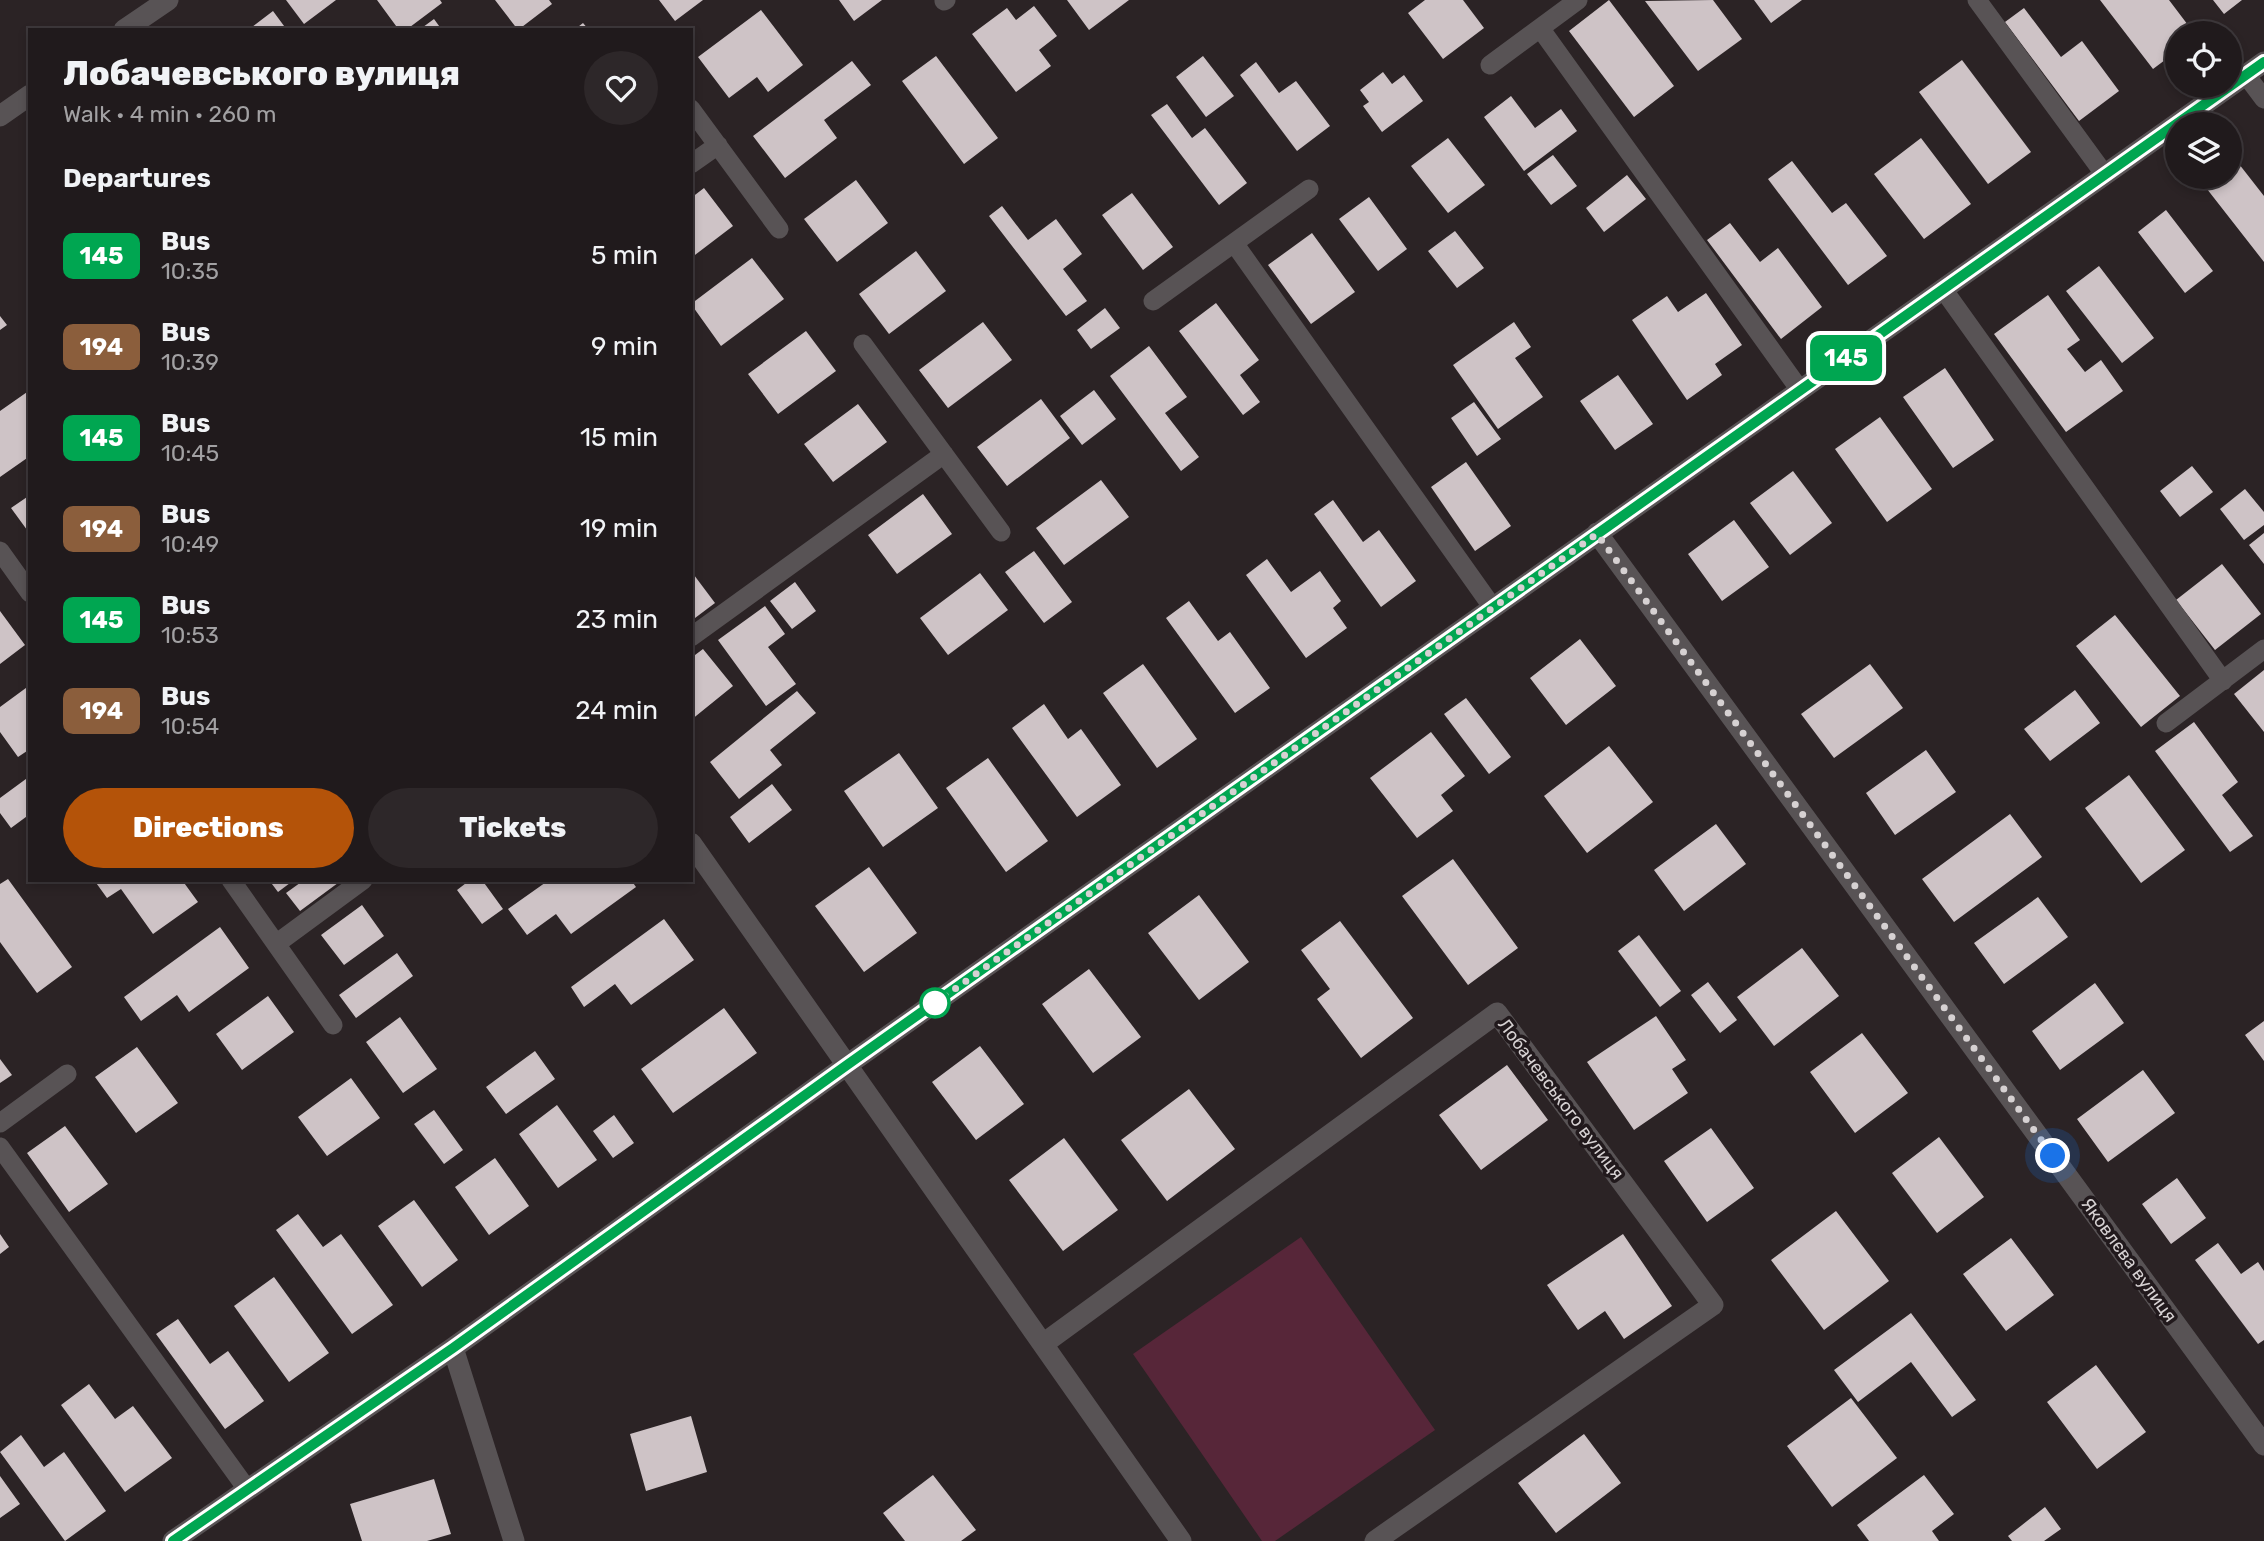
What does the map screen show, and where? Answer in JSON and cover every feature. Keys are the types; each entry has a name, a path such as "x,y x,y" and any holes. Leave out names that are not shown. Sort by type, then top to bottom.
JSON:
{"street":[{"path":"127,28 168,0"},
{"path":"173,1541 453,1348 847,1065 2264,62"},
{"path":"0,116 28,96"},
{"name":"Яковлєва вулиця","path":"1597,534 2264,1445"},
{"path":"693,846 1181,1541"},
{"name":"Лобачевського вулиця","path":"1043,1344 1497,1013 1713,1305 1375,1541"},
{"path":"453,1348 514,1541"}],"lane":[{"path":"1490,65 1578,0"},
{"path":"1977,0 2105,174"},
{"path":"1540,28 1800,390"},
{"path":"2246,75 2264,99"},
{"path":"693,112 779,229"},
{"path":"693,163 718,145"},
{"path":"1153,301 1309,189"},
{"path":"1234,243 1493,608"},
{"path":"1943,289 2223,681"},
{"path":"863,344 1002,532"},
{"path":"693,637 944,454"},
{"path":"0,551 28,590"},
{"path":"2166,723 2264,649"},
{"path":"232,882 333,1026"},
{"path":"276,944 360,882"},
{"path":"0,1123 67,1074"},
{"path":"0,1147 247,1489"}],"shaded area":[{"path":"1301,1237 1435,1430 1275,1541 1262,1541 1133,1354"}],"building":[{"path":"286,0 336,0 304,24"},
{"path":"377,0 440,0 442,3 409,28 398,28"},
{"path":"495,0 549,0 552,4 521,28 516,28"},
{"path":"659,0 703,0 675,21"},
{"path":"839,0 882,0 854,21"},
{"path":"1067,0 1129,0 1089,30"},
{"path":"1425,0 1463,0 1484,28 1443,59 1408,13"},
{"path":"1609,0 1674,86 1634,117 1569,31"},
{"path":"1713,0 1742,39 1698,71 1645,1"},
{"path":"1754,0 1802,0 1771,23"},
{"path":"2100,0 2169,0 2185,21 2165,21 2165,60 2153,69"},
{"path":"2213,0 2242,0 2224,14"},
{"path":"1034,6 1057,36 1039,50 1051,66 1016,92 972,34 1007,8 1016,20"},
{"path":"2024,8 2061,57 2082,41 2119,91 2079,121 2005,22"},
{"path":"761,10 803,65 768,92 757,77 729,98 698,57"},
{"path":"273,11 286,28 251,28"},
{"path":"434,19 441,28 422,28"},
{"path":"936,56 998,138 964,164 902,81"},
{"path":"1203,56 1234,96 1206,117 1176,77"},
{"path":"1962,60 2031,152 1988,184 1919,92"},
{"path":"852,61 871,85 824,120 837,138 785,178 753,136"},
{"path":"1256,62 1279,93 1296,81 1330,126 1297,151 1240,75"},
{"path":"1383,72 1392,84 1404,75 1423,101 1382,132 1363,106 1369,102 1360,90"},
{"path":"1511,96 1535,128 1561,109 1577,131 1524,171 1484,117"},
{"path":"1167,104 1192,138 1205,128 1247,183 1219,205 1151,115"},
{"path":"1448,138 1485,185 1448,213 1411,166"},
{"path":"1921,138 1971,204 1924,239 1874,174"},
{"path":"1553,155 1577,186 1551,205 1527,174"},
{"path":"1792,161 1832,213 1846,203 1887,256 1848,285 1768,179"},
{"path":"2242,168 2264,196 2264,262 2207,189 2242,189"},
{"path":"1627,175 1646,199 1604,232 1586,208"},
{"path":"856,180 888,223 837,262 804,219"},
{"path":"704,188 733,226 693,256 693,196"},
{"path":"1132,193 1173,247 1143,270 1102,215"},
{"path":"1369,197 1407,249 1378,271 1339,219"},
{"path":"1002,206 1028,240 1056,219 1082,254 1063,269 1087,301 1066,316 989,216"},
{"path":"2166,210 2213,271 2185,293 2138,232"},
{"path":"1730,223 1760,262 1778,248 1822,307 1781,339 1707,240"},
{"path":"1455,231 1484,268 1457,288 1428,251"},
{"path":"1312,233 1355,292 1311,324 1268,265"},
{"path":"916,251 946,291 889,334 859,294"},
{"path":"752,258 784,299 721,346 693,307 693,302"},
{"path":"2099,266 2154,338 2122,363 2066,291"},
{"path":"1706,293 1742,345 1715,364 1722,375 1687,400 1632,320 1667,296 1678,312"},
{"path":"2048,295 2080,340 2067,349 2085,372 2101,360 2123,391 2066,432 1994,334"},
{"path":"1216,303 1259,360 1240,375 1260,402 1243,415 1179,331"},
{"path":"1105,308 1120,328 1091,349 1077,330"},
{"path":"0,316 7,325 0,330"},
{"path":"983,322 1012,360 948,408 919,370"},
{"path":"1514,322 1531,347 1515,358 1543,397 1498,429 1453,365"},
{"path":"806,331 836,371 778,414 748,374"},
{"path":"1149,346 1187,397 1165,413 1199,457 1181,471 1110,376"},
{"path":"1945,368 1994,440 1953,468 1903,397"},
{"path":"1618,375 1653,424 1615,450 1580,401"},
{"path":"1094,390 1116,419 1082,445 1060,416"},
{"path":"28,391 28,457 0,477 0,411"},
{"path":"1041,399 1070,438 1007,486 977,447"},
{"path":"1474,402 1501,439 1477,456 1451,418"},
{"path":"858,404 887,442 833,482 804,444"},
{"path":"1880,417 1932,489 1887,522 1835,449"},
{"path":"1466,462 1511,526 1475,551 1431,487"},
{"path":"2192,466 2213,492 2180,517 2160,491"},
{"path":"1793,471 1832,523 1790,555 1750,503"},
{"path":"1101,480 1129,517 1064,565 1036,528"},
{"path":"2245,489 2264,512 2264,525 2244,540 2220,509"},
{"path":"923,494 952,534 897,574 868,535"},
{"path":"28,496 28,531 11,508"},
{"path":"1333,500 1363,542 1379,530 1416,581 1381,607 1314,514"},
{"path":"1734,520 1769,567 1722,601 1688,554"},
{"path":"2264,533 2264,564 2249,545"},
{"path":"1034,551 1072,602 1044,623 1005,572"},
{"path":"1267,559 1291,592 1320,571 1341,601 1333,608 1347,628 1306,658 1246,575"},
{"path":"2222,564 2261,614 2215,650 2176,600"},
{"path":"980,573 1008,610 948,655 920,618"},
{"path":"693,574 715,603 693,620"},
{"path":"795,582 816,611 792,629 770,601"},
{"path":"1189,601 1218,641 1230,632 1270,688 1235,713 1166,618"},
{"path":"765,606 785,634 768,647 796,684 766,706 718,640"},
{"path":"0,611 25,645 0,664"},
{"path":"2115,615 2180,696 2141,727 2076,646"},
{"path":"1580,639 1616,686 1566,725 1530,678"},
{"path":"703,649 733,686 693,718 693,656"},
{"path":"1143,664 1197,739 1157,768 1103,693"},
{"path":"1870,664 1903,708 1834,758 1801,714"},
{"path":"2264,670 2264,732 2234,694"},
{"path":"28,686 28,750 18,757 0,732 0,707"},
{"path":"2075,690 2100,723 2050,761 2024,729"},
{"path":"797,691 816,713 770,750 782,765 739,799 710,762"},
{"path":"1466,698 1511,757 1489,774 1444,714"},
{"path":"1044,704 1068,739 1081,729 1121,785 1077,817 1012,728"},
{"path":"2194,722 2238,782 2222,795 2253,836 2230,852 2155,751"},
{"path":"1431,732 1465,776 1441,795 1453,811 1417,838 1370,778"},
{"path":"1609,746 1653,802 1587,853 1544,796"},
{"path":"1926,750 1956,792 1895,835 1866,793"},
{"path":"899,753 938,808 883,847 844,791"},
{"path":"988,758 1048,841 1006,872 946,788"},
{"path":"2129,775 2185,850 2141,883 2085,808"},
{"path":"28,777 28,815 11,828 0,813 0,798"},
{"path":"772,784 792,810 749,843 730,817"},
{"path":"2010,814 2042,857 1954,922 1922,879"},
{"path":"1716,824 1746,864 1684,911 1654,870"},
{"path":"1453,859 1518,948 1468,985 1402,896"},
{"path":"869,867 917,933 864,972 815,906"},
{"path":"8,879 72,967 37,993 0,942 0,884"},
{"path":"95,882 183,882 198,902 153,934 121,889 107,898"},
{"path":"270,882 291,882 278,892"},
{"path":"301,882 339,882 300,911 286,893"},
{"path":"467,882 483,882 503,909 482,924 457,890"},
{"path":"546,882 632,882 636,887 571,934 556,914 527,935 508,909"},
{"path":"1199,895 1249,962 1199,1000 1148,933"},
{"path":"2038,897 2068,937 2004,984 1974,943"},
{"path":"362,905 384,936 344,965 321,935"},
{"path":"664,919 694,960 631,1005 615,984 584,1007 571,987"},
{"path":"1340,921 1413,1018 1361,1058 1317,999 1330,989 1301,950"},
{"path":"220,927 249,968 189,1012 177,995 141,1021 124,997"},
{"path":"1639,935 1681,991 1660,1007 1618,951"},
{"path":"1802,948 1839,996 1774,1046 1737,997"},
{"path":"397,953 413,976 356,1018 339,995"},
{"path":"1089,969 1141,1037 1093,1073 1042,1004"},
{"path":"1708,982 1737,1020 1720,1033 1691,995"},
{"path":"2095,983 2124,1023 2060,1070 2032,1031"},
{"path":"268,996 294,1032 242,1070 216,1034"},
{"path":"724,1008 757,1053 673,1113 641,1069"},
{"path":"1656,1016 1686,1060 1672,1069 1688,1093 1634,1130 1587,1062"},
{"path":"400,1017 437,1069 403,1093 366,1042"},
{"path":"2264,1021 2264,1061 2245,1035"},
{"path":"1862,1033 1908,1093 1855,1133 1810,1072"},
{"path":"980,1046 1024,1104 976,1140 932,1082"},
{"path":"137,1047 178,1103 136,1133 95,1077"},
{"path":"535,1051 555,1079 506,1114 486,1087"},
{"path":"0,1059 12,1075 0,1083"},
{"path":"1507,1065 1548,1120 1481,1170 1439,1115"},
{"path":"2143,1070 2175,1113 2108,1162 2077,1119"},
{"path":"351,1078 380,1118 327,1156 298,1117"},
{"path":"1189,1089 1235,1149 1167,1201 1121,1140"},
{"path":"557,1105 597,1160 558,1188 519,1134"},
{"path":"434,1110 463,1150 444,1164 414,1124"},
{"path":"614,1115 634,1143 613,1158 593,1131"},
{"path":"65,1126 108,1184 69,1212 27,1153"},
{"path":"1711,1128 1754,1188 1707,1222 1664,1161"},
{"path":"1939,1137 1984,1197 1937,1233 1892,1173"},
{"path":"1064,1138 1118,1210 1063,1251 1009,1180"},
{"path":"495,1158 529,1206 489,1235 455,1187"},
{"path":"2177,1178 2206,1218 2171,1244 2142,1204"},
{"path":"414,1200 458,1260 422,1287 378,1226"},
{"path":"1836,1211 1889,1281 1824,1330 1771,1260"},
{"path":"298,1214 323,1247 341,1234 393,1305 352,1334 276,1230"},
{"path":"0,1234 9,1247 0,1254"},
{"path":"1623,1234 1672,1306 1624,1339 1605,1311 1578,1330 1547,1285"},
{"path":"2011,1238 2054,1295 2006,1331 1963,1274"},
{"path":"2218,1243 2241,1274 2258,1262 2264,1271 2264,1340 2258,1344 2195,1260"},
{"path":"274,1277 329,1353 289,1382 234,1306"},
{"path":"1911,1313 1976,1400 1952,1417 1911,1362 1858,1402 1834,1370"},
{"path":"178,1319 210,1364 228,1351 264,1401 225,1429 156,1334"},
{"path":"2096,1365 2146,1432 2097,1469 2047,1402"},
{"path":"89,1384 115,1419 133,1406 172,1458 125,1492 61,1405"},
{"path":"1851,1398 1897,1458 1832,1507 1787,1446"},
{"path":"691,1416 707,1472 646,1491 630,1434"},
{"path":"1584,1434 1621,1483 1556,1533 1518,1483"},
{"path":"21,1435 44,1467 64,1452 106,1511 65,1541 0,1452"},
{"path":"933,1475 976,1530 961,1541 905,1541 883,1513"},
{"path":"1924,1475 1954,1514 1932,1531 1939,1541 1869,1541 1857,1525"},
{"path":"0,1476 20,1504 0,1518"},
{"path":"434,1479 451,1534 427,1541 362,1541 350,1504"},
{"path":"2045,1507 2061,1529 2044,1541 2012,1541 2008,1536"}],"bus line":[{"name":"145","path":"173,1541 453,1348 847,1065 2264,62"}],"route":[{"path":"935,1003 1597,534 2053,1156"}]}
